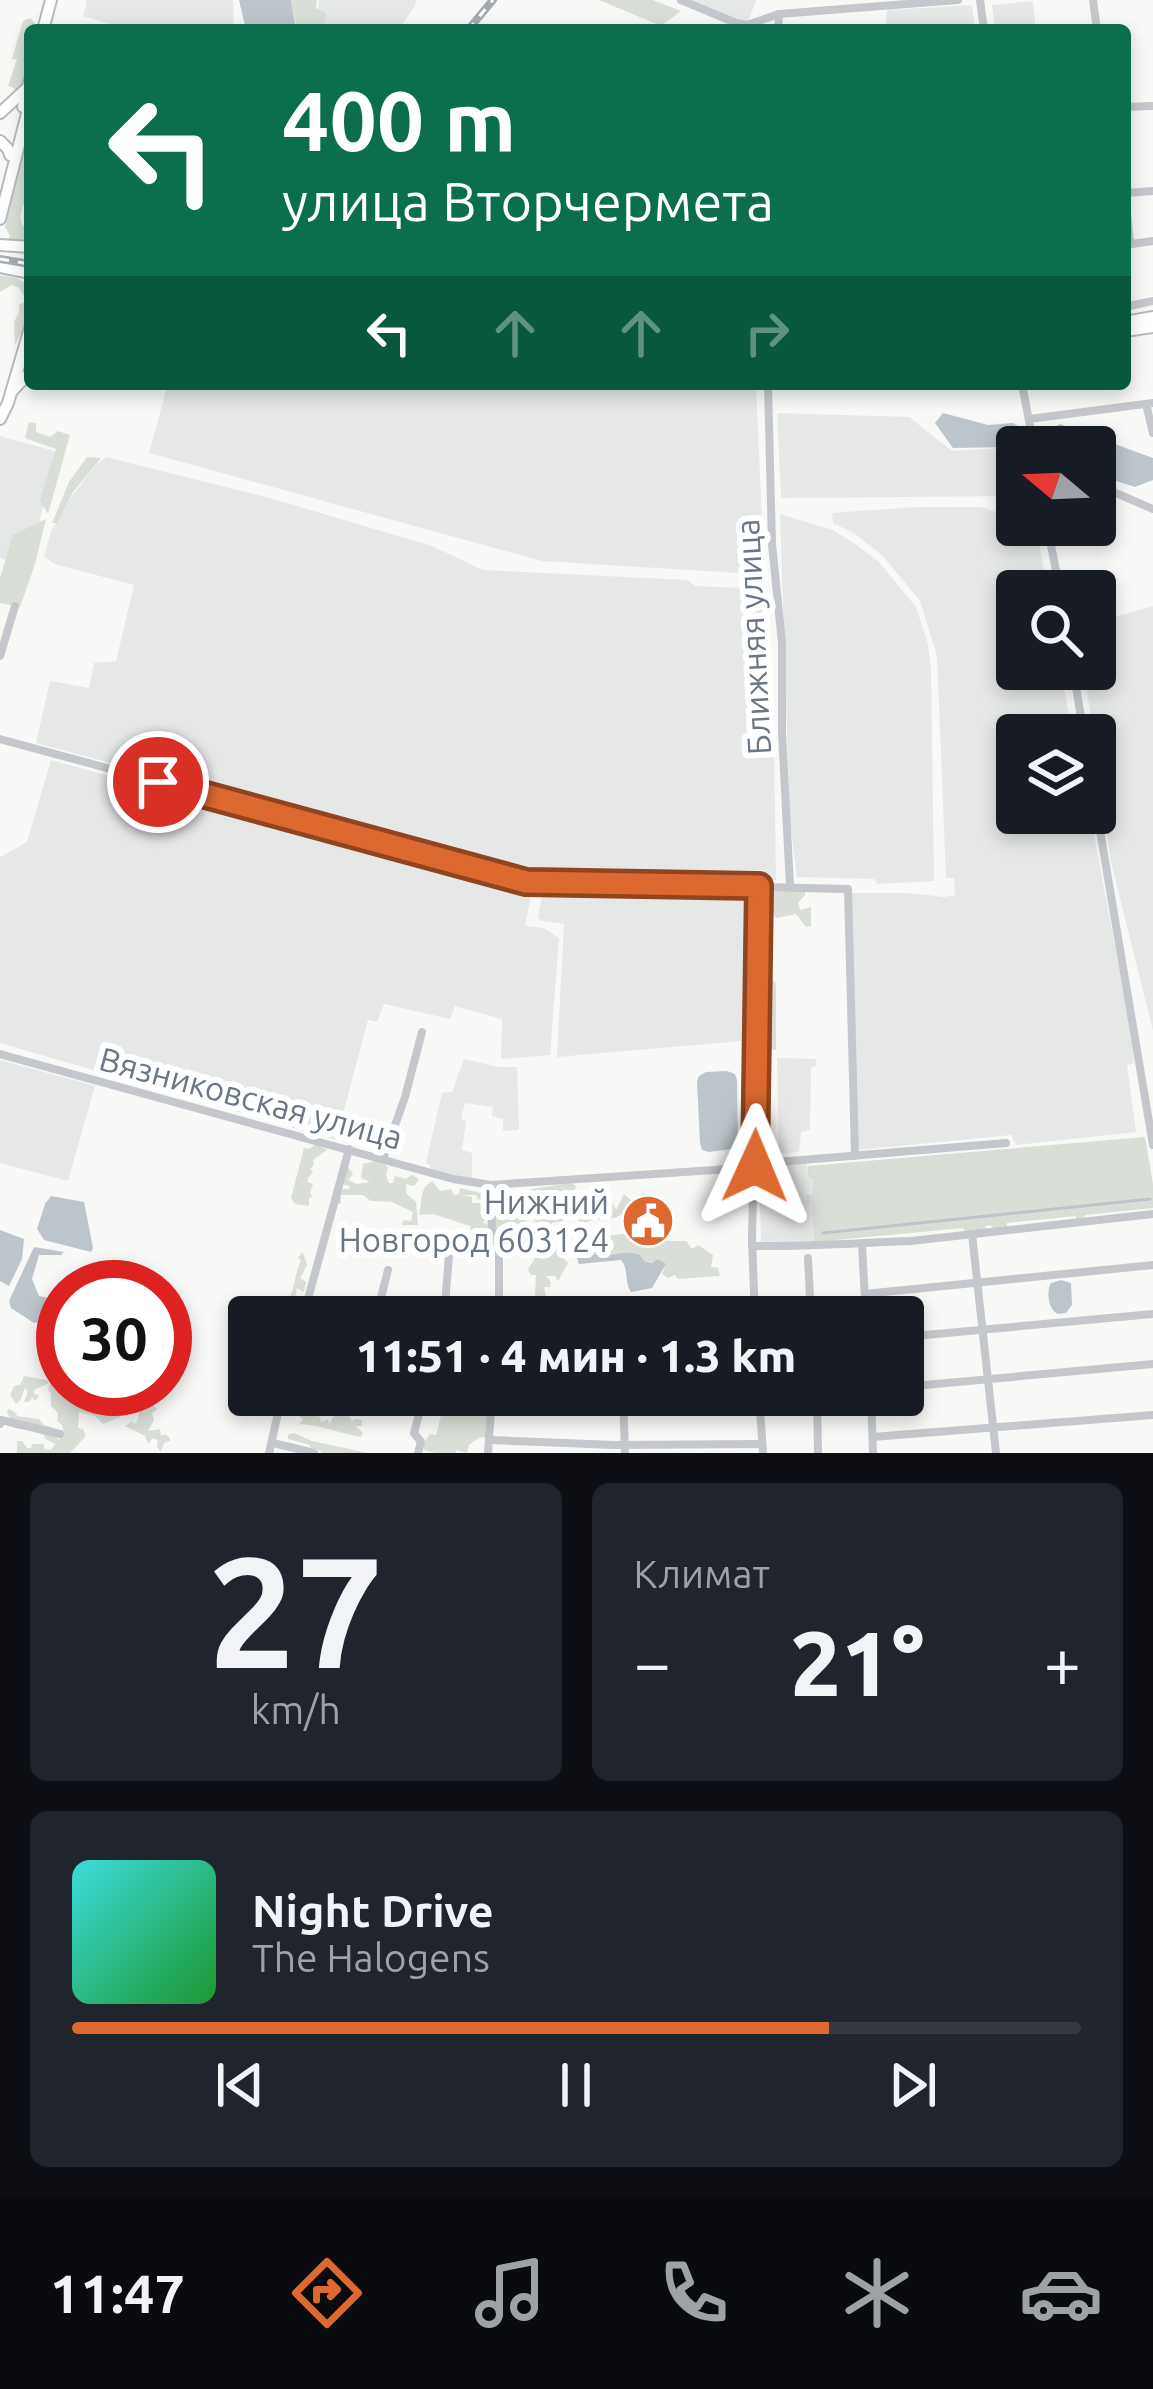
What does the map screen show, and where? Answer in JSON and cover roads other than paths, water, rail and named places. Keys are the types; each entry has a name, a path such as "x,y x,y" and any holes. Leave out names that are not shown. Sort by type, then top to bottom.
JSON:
{"main road":[{"path":"0,113 24,86"},
{"path":"0,191 24,103"},
{"path":"0,219 24,128"},
{"path":"0,141 10,155"},
{"path":"0,419 24,348"},
{"path":"11,392 24,378"}],"street":[{"path":"681,0 742,24"},
{"path":"751,24 779,14 958,0"},
{"path":"778,24 779,14"},
{"name":"Ближняя улица","path":"768,390 790,887"},
{"path":"1025,390 1030,426"},
{"path":"1029,419 1149,404 1153,433"},
{"path":"1116,493 1153,509"},
{"path":"0,656 15,606"},
{"path":"0,739 526,882 848,889 855,1156"},
{"path":"1101,834 1153,1145"},
{"path":"754,1296 759,886"},
{"path":"383,1159 422,1032"},
{"name":"Вязниковская улица","path":"0,1054 453,1179 490,1185 1006,1143"},
{"path":"309,1296 349,1149"},
{"path":"490,1185 492,1243"},
{"path":"752,1246 862,1245 1153,1214"},
{"path":"972,1234 995,1453"},
{"path":"422,1238 496,1244 499,1296"},
{"path":"446,1296 450,1243"},
{"path":"862,1245 865,1294 1153,1265"},
{"path":"808,1258 810,1296"},
{"path":"381,1296 388,1270"},
{"path":"924,1335 1153,1315"},
{"path":"924,1385 1153,1364"},
{"path":"873,1437 1153,1414"},
{"path":"278,1416 271,1448 314,1453"},
{"path":"418,1416 414,1433 421,1442 418,1453"},
{"path":"488,1453 491,1416"},
{"path":"624,1416 625,1449"},
{"path":"490,1440 625,1449 762,1448 760,1416"},
{"path":"817,1416 818,1453"},
{"path":"872,1416 873,1453"},
{"path":"0,1422 60,1434"}],"waterway":[{"path":"823,1233 1150,1199"}],"railway":[{"path":"473,24 493,0"},
{"path":"0,259 24,263"}],"place":[{"name":"Нижний Новгород 603124","path":"648,1221"}]}
